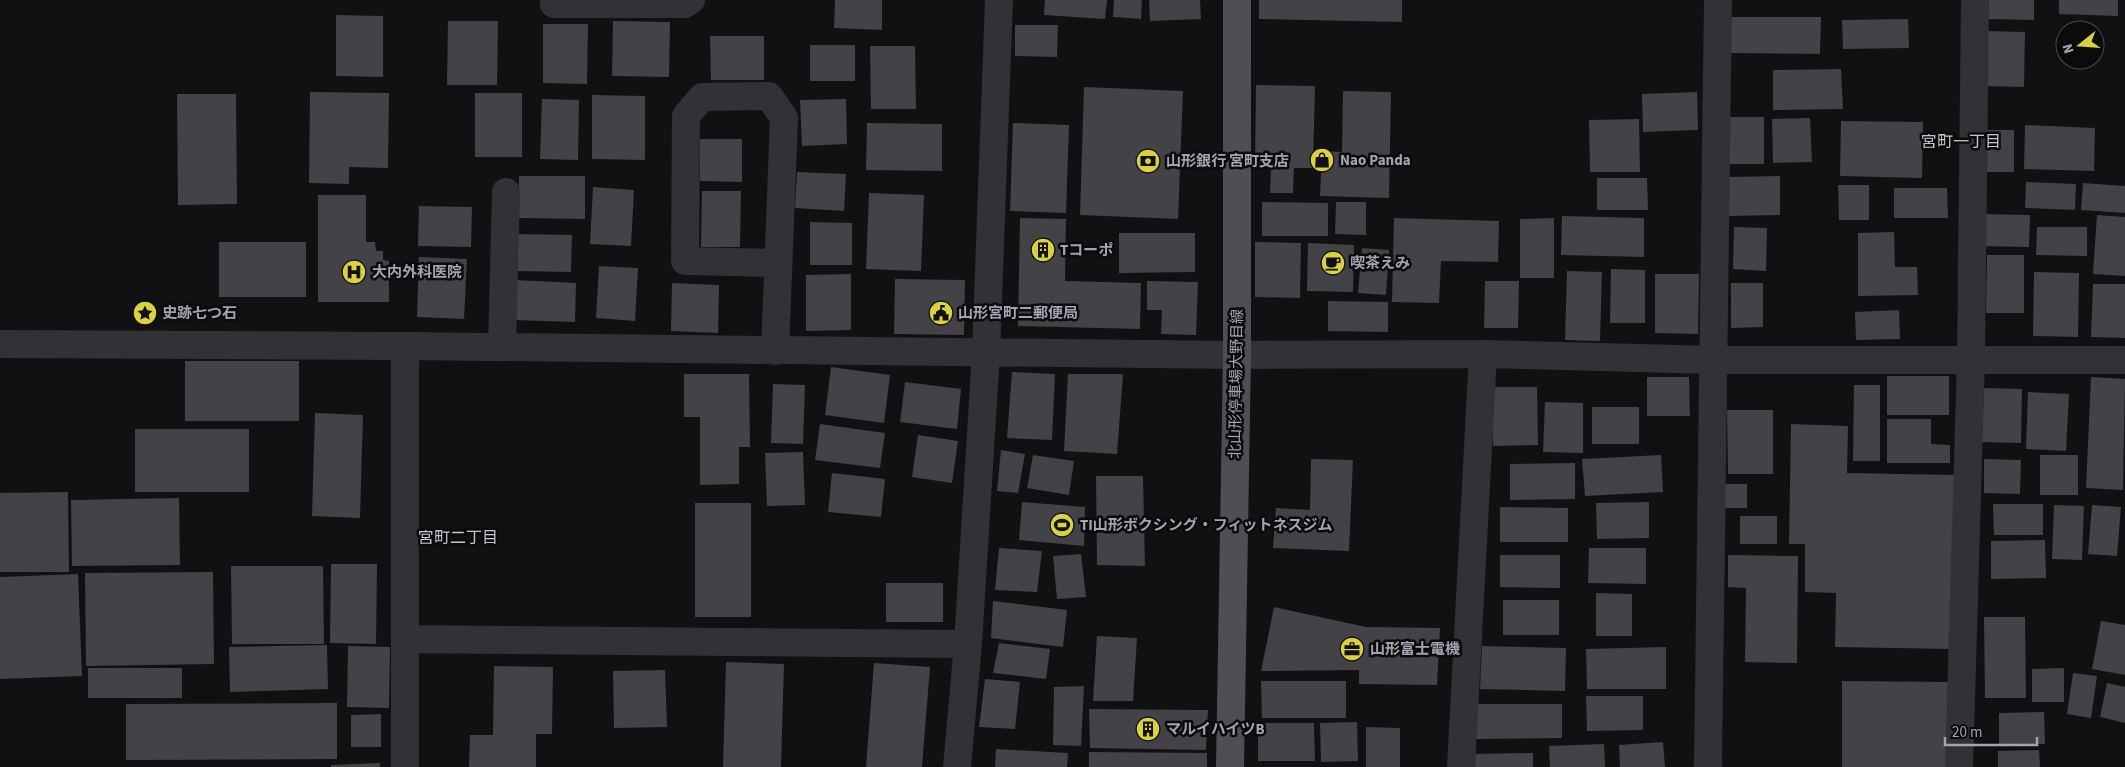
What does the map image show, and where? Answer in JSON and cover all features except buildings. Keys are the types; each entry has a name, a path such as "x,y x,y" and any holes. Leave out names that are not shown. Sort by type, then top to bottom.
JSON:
{"main road":[{"name":"北山形停車場大野目線","path":"1230,767 1237,355 1237,0"}],"street":[{"path":"554,0 554,4 685,4 691,0"},
{"path":"957,767 968,644 986,353 1000,0"},
{"path":"1708,767 1718,0"},
{"path":"1959,767 1971,359 1975,0"},
{"path":"775,351 784,118 769,96 702,97 686,116 685,261 778,263"},
{"path":"502,347 506,192"},
{"path":"0,344 405,346 1237,355 1484,354 1714,360 2125,360"},
{"path":"405,346 405,767"},
{"path":"1461,767 1484,354"},
{"path":"405,639 968,644"}],"place":[{"name":"Nao Panda","path":"1322,160"},
{"name":"山形銀行 宮町支店","path":"1148,161"},
{"name":"Tコーポ","path":"1043,250"},
{"name":"喫茶えみ","path":"1333,263"},
{"name":"大内外科医院","path":"354,272"},
{"name":"史跡七つ石","path":"145,313"},
{"name":"山形宮町二郵便局","path":"941,313"},
{"name":"TI山形ボクシング・フィットネスジム","path":"1062,525"},
{"name":"山形富士電機","path":"1352,649"},
{"name":"マルイハイツB","path":"1148,729"}],"district":[{"name":"宮町一丁目","path":"1961,141"},
{"name":"宮町二丁目","path":"458,537"}]}
